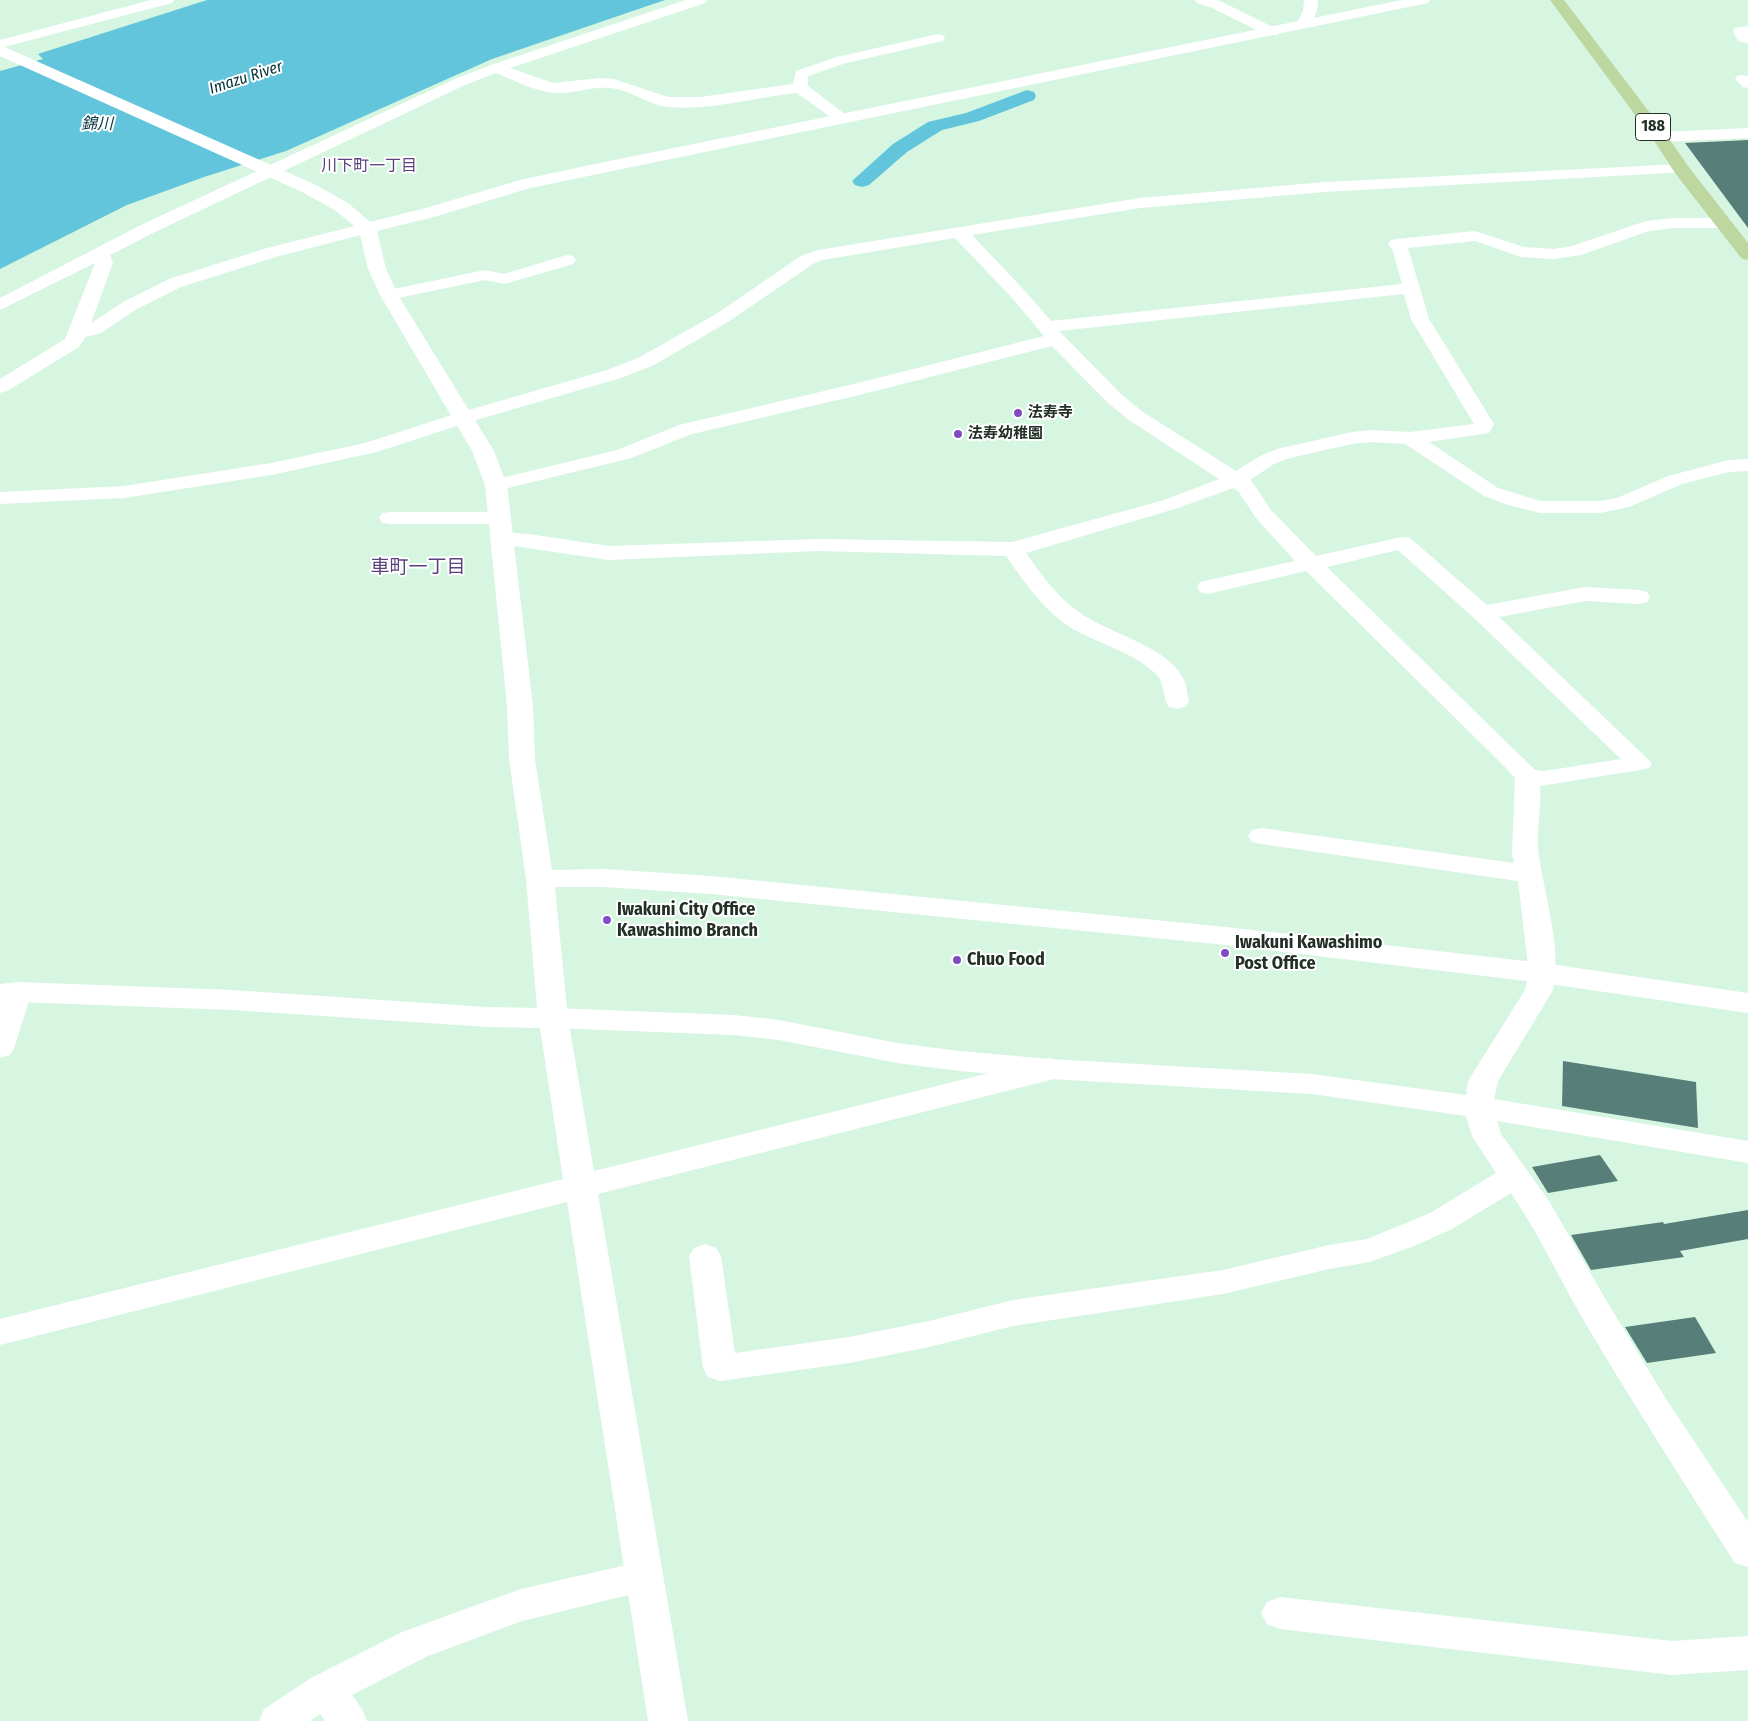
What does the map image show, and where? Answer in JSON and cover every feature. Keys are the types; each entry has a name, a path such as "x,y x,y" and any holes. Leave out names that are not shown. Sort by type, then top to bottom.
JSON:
{"highway":[{"name":"188","path":"1557,0 1660,137 1681,169 1748,255"}],"street":[{"path":"0,44 167,0"},
{"path":"0,305 265,169 496,68 700,0"},
{"path":"1202,0 1217,5 1272,32"},
{"path":"1310,24 1305,21 1310,11 1311,0"},
{"path":"78,333 94,329 131,304 175,283 273,252 428,212 526,184 1424,0"},
{"path":"1748,30 1740,30 1743,38 1748,40"},
{"path":"800,88 801,74 810,70 842,60 938,38"},
{"path":"7,53 308,188 342,207 367,228 377,270 389,294 483,452 496,485 520,706 522,759 540,879 553,1018 668,1721"},
{"path":"496,68 551,88 607,82 642,92 658,100 670,102 706,100 800,88 841,118"},
{"path":"1660,137 1748,133"},
{"path":"0,498 124,492 271,469 370,448 462,418 614,374 647,361 722,318 807,260 818,256 1112,207 1325,187 1681,169"},
{"path":"390,518 500,528 529,540 608,552 818,545 1012,549 1171,504 1236,480 1267,460 1284,453 1352,438 1372,436 1410,438 1482,429 1484,424 1420,319 1402,251 1397,244 1475,236 1520,252 1554,254 1575,251 1646,226 1674,222 1724,223"},
{"path":"960,233 1019,295 1050,333 1116,400 1136,416 1246,487 1263,514 1312,565 1504,752 1526,777 1528,790 1525,854 1534,896 1543,974 1539,990 1483,1081 1478,1106 1487,1136 1538,1209 1591,1304 1654,1409 1748,1552"},
{"path":"0,387 72,343 78,333 104,263 104,259 98,254"},
{"path":"389,294 486,274 505,279 567,260"},
{"path":"496,485 624,454 686,429 855,390 1050,333 1412,288"},
{"path":"1410,438 1491,492 1515,501 1540,506 1600,507 1622,504 1675,480 1728,466 1748,465"},
{"path":"1208,587 1312,565 1402,543 1482,613 1640,763 1544,779 1526,777"},
{"path":"1012,549 1042,588 1069,617 1086,628 1159,665 1172,678 1177,702"},
{"path":"1482,613 1585,594 1639,597"},
{"path":"1261,836 1512,871 1529,876"},
{"path":"540,879 603,878 711,884 1226,936 1543,974 1748,1003"},
{"path":"0,1048 9,993 232,1000 487,1017 734,1025 779,1030 897,1053 960,1061 1050,1069 1312,1084 1478,1106 1748,1152"},
{"path":"0,1332 1050,1069"},
{"path":"705,1256 720,1368 849,1350 929,1334 1013,1313 1223,1282 1329,1257 1370,1250 1408,1236 1440,1221 1515,1176"},
{"path":"278,1721 325,1690 415,1644 521,1605 644,1577"},
{"path":"1280,1613 1672,1658 1748,1653"},
{"path":"325,1690 348,1721"}],"water":[{"name":"錦川","path":"207,0 665,0 492,59 286,151 204,177 127,205 0,269 0,71 43,59 38,54"}],"building":[{"path":"1748,140 1748,228 1685,143"},
{"path":"1563,1061 1696,1082 1698,1128 1562,1106"},
{"path":"1600,1155 1618,1181 1548,1193 1532,1167"},
{"path":"1748,1210 1748,1239 1680,1251 1684,1257 1591,1270 1571,1235 1663,1222 1664,1224"},
{"path":"1695,1317 1716,1353 1647,1363 1625,1327"}],"waterway":[{"path":"862,181 900,148 935,126 972,117 1027,96"}],"place":[{"name":"法寿寺","path":"1018,413"},
{"name":"法寿幼稚園","path":"958,434"},
{"name":"Iwakuni City Office Kawashimo Branch","path":"607,920"},
{"name":"Iwakuni Kawashimo Post Office","path":"1225,953"},
{"name":"Chuo Food","path":"957,960"}],"district":[{"name":"川下町一丁目","path":"369,167"},
{"name":"車町一丁目","path":"418,568"}],"water label":[{"name":"Imazu River","path":"246,78"}]}
